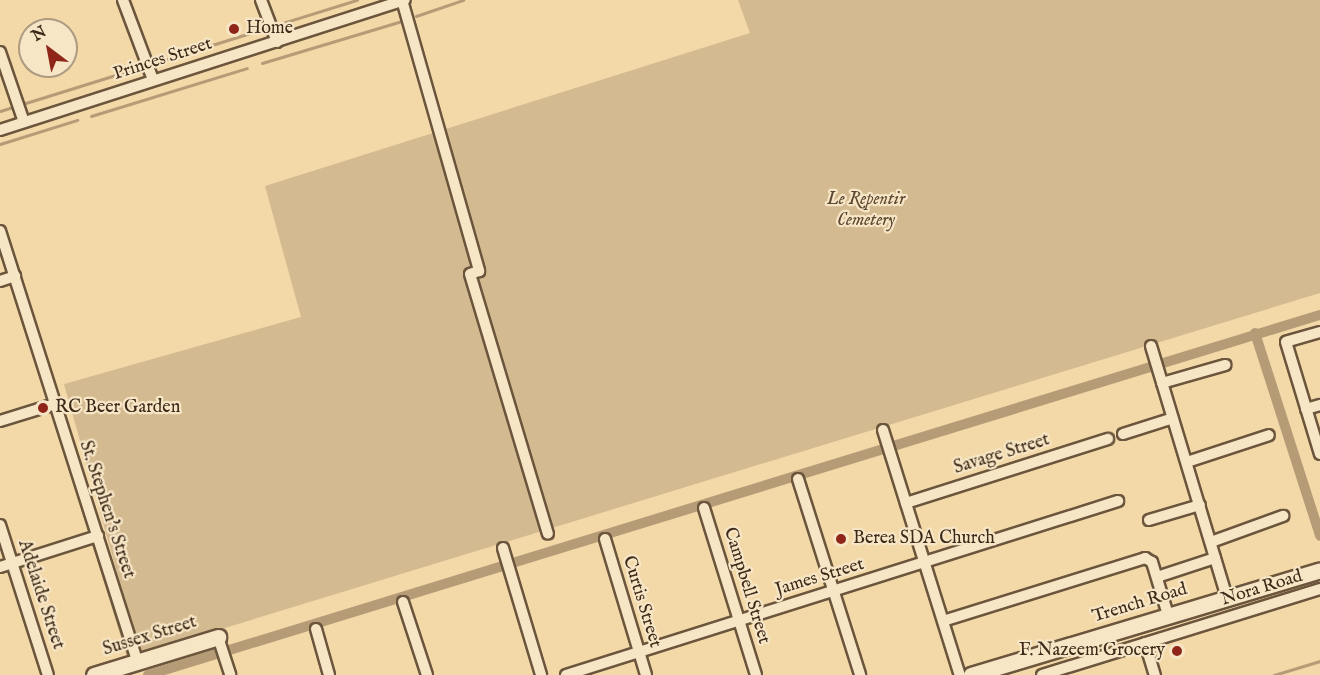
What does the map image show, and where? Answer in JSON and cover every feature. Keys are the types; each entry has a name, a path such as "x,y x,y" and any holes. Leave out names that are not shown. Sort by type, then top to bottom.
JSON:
{"street":[{"path":"123,0 152,77"},
{"path":"261,0 275,38"},
{"path":"403,0 479,271 470,274 548,534"},
{"name":"Princes Street","path":"0,129 22,118 403,0"},
{"path":"0,52 22,118"},
{"name":"St. Stephen's Street","path":"0,231 137,662"},
{"path":"0,281 15,276"},
{"path":"1320,332 1286,342 1320,452"},
{"path":"1151,346 1227,598"},
{"path":"1162,383 1225,365"},
{"path":"0,421 55,404"},
{"path":"1306,409 1320,405"},
{"path":"1123,434 1173,418"},
{"path":"884,433 960,675"},
{"path":"1187,462 1269,435"},
{"name":"Savage Street","path":"906,503 1108,440"},
{"path":"798,479 860,675"},
{"name":"James Street","path":"566,675 1118,501"},
{"path":"1149,520 1200,504"},
{"name":"Campbell Street","path":"704,508 756,675"},
{"path":"1211,542 1283,516"},
{"name":"Adelaide Street","path":"0,525 48,675"},
{"path":"0,567 98,536"},
{"name":"Curtis Street","path":"605,539 646,675"},
{"path":"503,548 541,675"},
{"path":"943,621 1141,558 1151,559 1168,615"},
{"path":"1157,577 1215,558"},
{"name":"Trench Road","path":"971,675 1320,570"},
{"name":"Nora Road","path":"1042,675 1319,592"},
{"path":"403,602 427,675"},
{"path":"316,629 329,675"},
{"path":"218,637 230,675"},
{"name":"Sussex Street","path":"94,675 116,672 137,662 218,637"},
{"path":"1145,643 1155,675"}],"green space":[{"name":"Le Repentir Cemetery","path":"738,0 1320,0 1320,293 140,654 64,384 301,317 265,186 750,33"}],"waterway":[{"path":"0,111 357,0"},
{"path":"416,16 463,0"},
{"path":"262,63 402,21"},
{"path":"91,116 247,68"},
{"path":"0,144 77,120"},
{"path":"148,675 1320,315"},
{"path":"1255,333 1320,536"},
{"path":"64,450 129,659"},
{"path":"1274,675 1320,661"}],"place":[{"name":"Home","path":"234,29"},
{"name":"RC Beer Garden","path":"43,408"},
{"name":"Berea SDA Church","path":"841,539"},
{"name":"F. Nazeem Grocery","path":"1177,651"}]}
